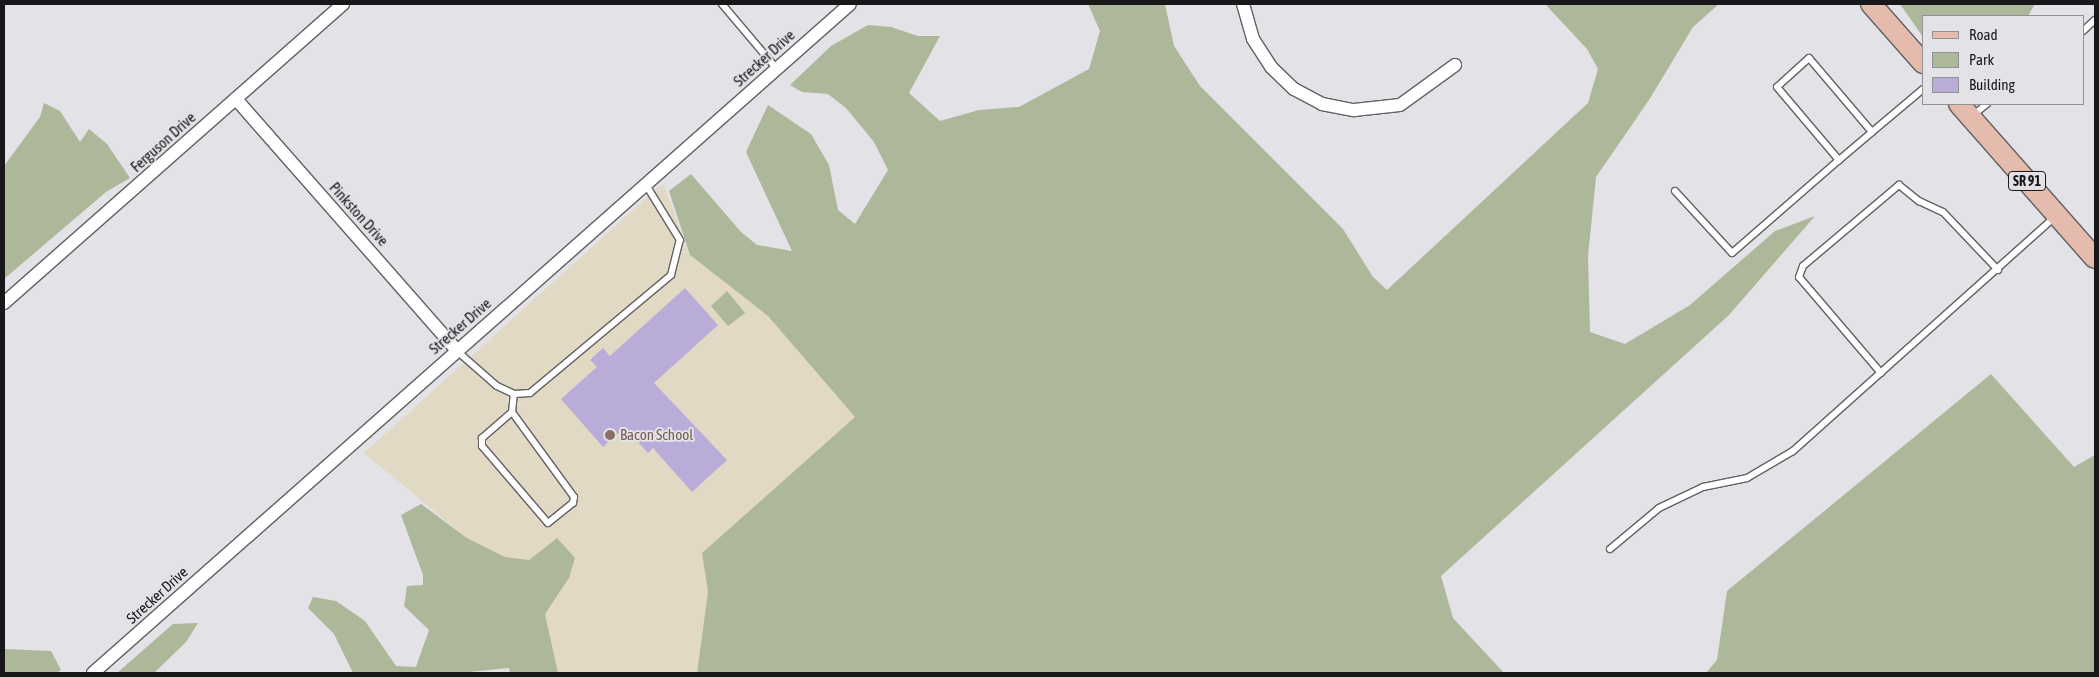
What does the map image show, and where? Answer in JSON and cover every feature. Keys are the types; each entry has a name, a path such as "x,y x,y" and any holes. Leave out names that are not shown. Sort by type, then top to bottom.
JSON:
{"main road":[{"path":"1871,4 1922,62"},
{"name":"SR 91","path":"1965,110 2095,258"}],"street":[{"name":"Ferguson Drive","path":"4,303 343,4"},
{"name":"Strecker Drive","path":"93,673 850,4"},
{"path":"1243,4 1253,39 1271,67 1294,89 1322,104 1354,110 1400,105 1455,65"},
{"name":"Pinkston Drive","path":"236,99 457,351"}],"lane":[{"path":"722,4 778,69"},
{"path":"2084,30 2095,20"},
{"path":"1839,160 1777,87 1809,58 1872,132"},
{"path":"1675,191 1732,254 1922,90"},
{"path":"1965,110 1983,105"},
{"path":"457,351 496,386 514,394 530,393 671,275 680,240 646,185"},
{"path":"1881,373 1799,277 1803,266 1847,227 1892,188 1905,186 1919,201 1943,212 1998,270"},
{"path":"1610,549 1659,508 1703,487 1747,478 1792,451 2057,216"},
{"path":"512,412 482,438 482,446 548,523 573,503 574,497 512,412 514,394"}],"shaded area":[{"name":"Bacon School","path":"663,183 690,255 768,316 855,417 702,553 708,592 697,673 558,673 545,614 569,578 575,558 557,538 529,560 505,557 467,538 364,453"}],"green space":[{"path":"1088,4 1165,4 1174,46 1200,86 1343,229 1373,277 1387,290 1588,103 1598,69 1587,49 1545,4 1719,4 1693,27 1649,100 1596,177 1588,256 1590,332 1625,344 1690,305 1775,231 1815,216 1729,315 1441,576 1453,618 1504,673 697,673 708,592 702,553 855,417 768,316 690,255 669,191 691,174 741,232 757,245 792,251 746,152 768,105 811,134 829,165 838,210 855,224 888,170 874,142 846,108 828,94 802,92 790,85 831,46 868,25 891,27 918,36 940,36 909,93 940,121 979,110 1019,107 1089,69 1100,31"},
{"path":"1900,4 2035,4 2029,15 1922,15 1922,36"},
{"path":"44,103 60,111 80,142 89,129 107,144 130,178 106,192 4,279 4,166 40,117"},
{"path":"727,291 745,313 728,326 711,306"},
{"path":"1991,374 2074,467 2095,455 2095,673 1706,673 1717,660 1727,591"},
{"path":"421,504 467,538 505,557 529,560 557,538 575,558 569,578 545,614 558,673 510,673 509,668 459,673 353,673 334,634 308,608 313,597 336,601 365,621 396,666 416,667 429,630 404,606 407,586 423,585 423,575 401,515"},
{"path":"198,623 186,642 154,673 117,673 173,624"},
{"path":"4,649 51,651 61,670 57,673 4,673"}],"building":[{"path":"685,288 718,325 654,383 727,460 692,492 653,448 648,453 625,427 603,447 561,399 597,367 590,360 603,348 610,356"}],"place":[{"name":"Bacon School","path":"610,435"}]}
